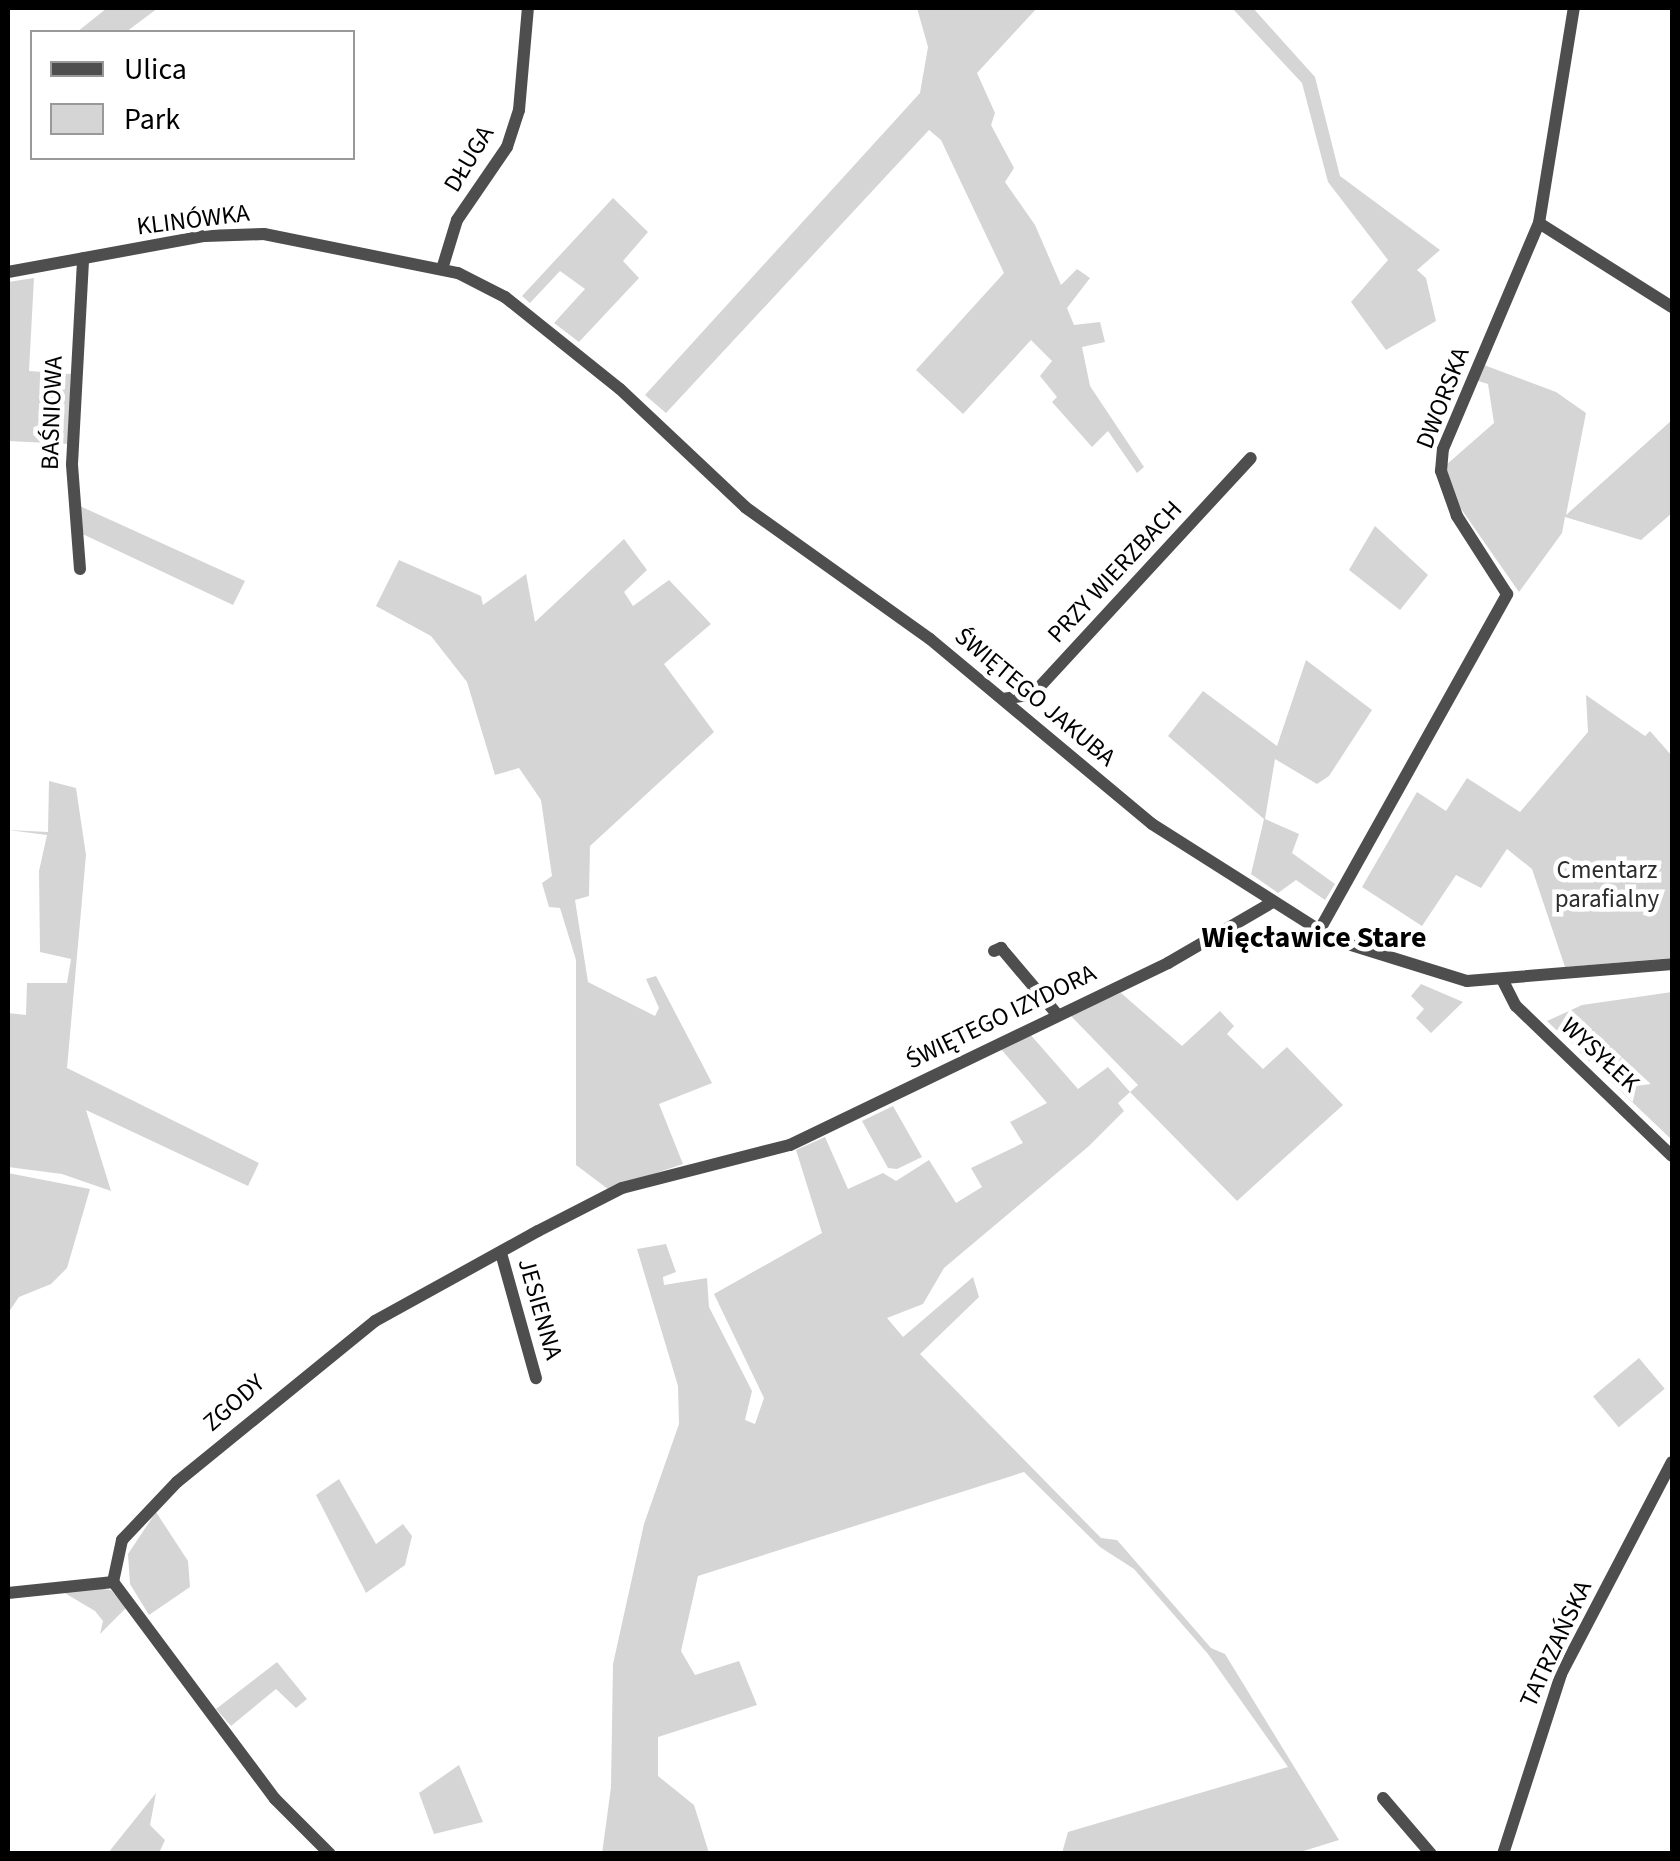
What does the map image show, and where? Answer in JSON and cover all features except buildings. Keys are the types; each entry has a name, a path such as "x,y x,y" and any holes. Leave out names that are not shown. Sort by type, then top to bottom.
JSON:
{"street":[{"name":"DŁUGA","path":"442,269 458,220 507,146 518,110 528,8"},
{"name":"DWORSKA","path":"1319,931 1506,594 1457,516 1441,471 1444,449 1539,223 1574,8"},
{"path":"1539,223 1672,307"},
{"name":"KLINÓWKA","path":"8,272 205,236 264,234 442,269"},
{"name":"BAŚNIOWA","path":"80,569 72,464 83,258"},
{"name":"ŚWIĘTEGO JAKUBA","path":"442,269 505,298 620,389 745,507 885,605 1152,824 1319,931 1405,967 1468,981 1672,964"},
{"name":"PRZY WIERZBACH","path":"1002,699 1034,694 1251,458"},
{"name":"ŚWIĘTEGO IZYDORA","path":"743,1158 790,1145 1056,1013 1168,963 1271,903"},
{"path":"994,951 1001,948 1056,1013"},
{"name":"WYSYŁEK","path":"1504,981 1516,1006 1672,1156"},
{"name":"ZGODY","path":"112,1582 129,1532 294,1382 375,1322 622,1188 743,1158"},
{"name":"JESIENNA","path":"501,1253 536,1378"},
{"name":"TATRZAŃSKA","path":"1503,1854 1556,1685 1672,1462"},
{"path":"8,1593 112,1582 275,1799 330,1854"},
{"path":"1383,1798 1431,1854"}],"green space":[{"path":"107,8 158,8 129,30 80,30"},
{"path":"917,8 1037,8 977,73 995,113 991,125 1014,168 1005,182 1035,225 1061,285 1077,269 1090,278 1067,308 1074,325 1100,322 1105,342 1082,347 1090,386 1144,467 1137,473 1108,431 1092,447 1052,402 1057,397 1040,376 1052,361 1031,340 963,414 916,370 1004,273 941,140 929,130 666,413 645,395 920,93 928,47"},
{"path":"1232,8 1253,8 1315,77 1340,176 1440,250 1417,270 1426,278 1436,321 1386,350 1351,302 1388,260 1328,182 1302,83"},
{"path":"613,198 648,232 623,261 639,278 579,342 554,323 585,289 560,271 530,303 522,296"},
{"path":"34,278 29,371 71,374 69,444 8,441 8,282"},
{"path":"1484,365 1556,392 1586,413 1566,515 1672,420 1672,513 1641,540 1565,517 1562,533 1519,592 1450,493 1446,465 1494,423 1488,384 1478,381"},
{"path":"71,502 245,581 233,605 74,530"},
{"path":"1375,526 1428,575 1400,610 1349,570"},
{"path":"624,539 647,570 624,592 633,606 669,580 711,624 664,664 714,732 590,846 589,896 575,900 588,982 655,1016 659,1008 646,979 656,976 712,1083 659,1104 683,1164 608,1189 576,1165 576,960 560,908 549,907 542,883 552,876 541,800 519,768 495,775 467,682 431,636 376,606 399,560 481,596 483,605 526,574 535,622"},
{"path":"1306,660 1372,710 1329,776 1317,784 1275,759 1265,819 1299,834 1292,853 1335,884 1325,900 1296,880 1278,893 1251,874 1264,819 1168,736 1203,691 1277,746"},
{"name":"Cmentarz parafialny","path":"1586,695 1645,736 1650,731 1672,756 1672,958 1565,967 1532,869 1507,849 1481,888 1456,875 1422,926 1362,887 1417,792 1446,811 1467,778 1520,812 1588,732"},
{"path":"49,781 76,788 86,855 67,1068 259,1163 248,1186 86,1110 111,1191 62,1174 8,1167 8,1013 26,1015 27,983 67,983 71,959 40,952 39,871 47,835 8,830 48,832"},
{"path":"1421,984 1463,1002 1431,1033 1416,1018 1424,1009 1411,996"},
{"path":"1672,992 1672,1140 1547,1021 1582,1005"},
{"path":"1121,993 1182,1046 1220,1011 1234,1026 1227,1034 1263,1069 1287,1047 1343,1105 1237,1201 1130,1092 1138,1085 1068,1013"},
{"path":"1029,1033 1078,1089 1108,1067 1130,1092 1118,1103 1124,1111 1089,1146 944,1268 923,1304 887,1318 903,1337 973,1277 979,1297 920,1354 1101,1538 1117,1540 1211,1648 1225,1654 1339,1840 1294,1854 1062,1853 1068,1832 1288,1767 1208,1654 1134,1569 1100,1547 1024,1472 698,1576 681,1651 695,1675 739,1661 757,1705 658,1737 658,1776 694,1805 709,1853 602,1854 611,1787 613,1664 644,1524 679,1424 678,1386 637,1249 666,1244 676,1272 663,1277 664,1285 707,1278 709,1307 752,1391 745,1420 755,1424 764,1398 714,1294 822,1233 796,1150 825,1137 848,1189 883,1173 896,1181 929,1160 956,1203 982,1187 971,1168 1023,1143 1010,1122 1047,1103 1001,1049"},
{"path":"893,1106 922,1157 897,1169 888,1168 862,1121"},
{"path":"8,1173 90,1189 67,1268 51,1284 19,1297 8,1313"},
{"path":"1639,1358 1665,1389 1619,1427 1593,1397"},
{"path":"339,1479 376,1544 403,1524 412,1536 405,1565 366,1593 316,1495"},
{"path":"156,1512 188,1561 190,1587 149,1615 130,1584 128,1554"},
{"path":"111,1590 126,1608 100,1634 103,1621 95,1611 63,1592"},
{"path":"277,1662 307,1699 296,1708 276,1689 231,1726 216,1709"},
{"path":"459,1765 483,1822 434,1834 419,1793"},
{"path":"156,1793 150,1825 165,1840 159,1853 108,1853"}],"district":[{"name":"Więcławice Stare","path":"1314,938"}]}
